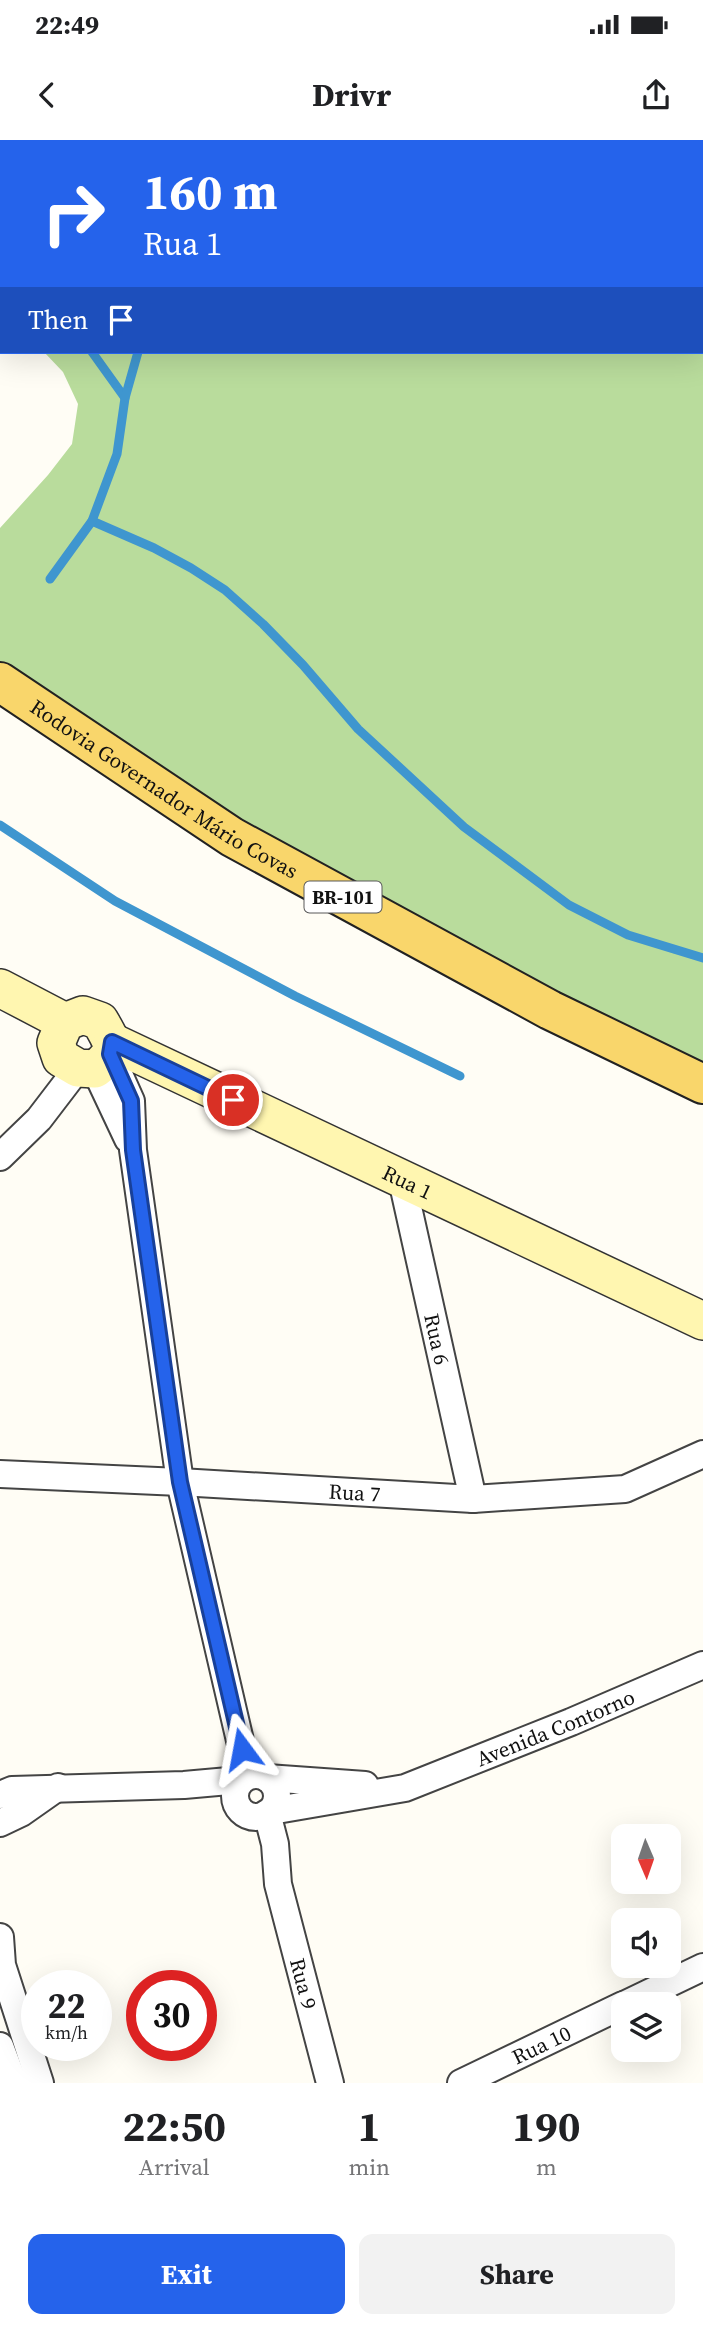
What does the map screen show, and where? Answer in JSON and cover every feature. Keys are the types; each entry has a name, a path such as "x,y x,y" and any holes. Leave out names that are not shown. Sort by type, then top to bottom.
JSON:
{"main road":[{"name":"Rodovia Governador Mário Covas","path":"0,682 232,837 551,1010 703,1084"}],"street":[{"path":"0,1157 39,1119 91,1058 100,1021 83,1015 65,1022 6,1000"},
{"path":"65,1022 56,1043 91,1058 133,1150 180,1482 252,1778"},
{"name":"Rua 1","path":"91,1058 402,1180 703,1321"},
{"name":"Rua 6","path":"402,1180 473,1499"},
{"name":"Rua 7","path":"0,1474 473,1499 625,1489 703,1454"},
{"name":"Avenida Contorno","path":"184,1785 256,1812 405,1788 571,1722 703,1665"},
{"path":"252,1778 274,1784 276,1803 256,1812 234,1798 235,1788 252,1778"},
{"name":"Avenida Contorno","path":"0,1795 12,1790 184,1785 252,1778 405,1788"},
{"path":"0,1823 21,1813 58,1787"},
{"name":"Rua 9","path":"256,1812 261,1852 278,1884 330,2083"},
{"path":"0,1937 1,1966 40,2083"},
{"name":"Rua 10","path":"649,1992 703,1966"},
{"name":"Rua 10","path":"461,2083 611,2010"},
{"path":"0,2046 14,2083"}],"green space":[{"path":"46,354 703,354 703,1081 452,945 199,795 0,664 0,528 72,444 78,404 63,372"}],"waterway":[{"path":"93,354 125,398"},
{"path":"50,579 92,521 117,454 125,398 137,354"},
{"path":"92,521 154,548 225,590 303,665 358,729 464,827 569,905 628,935 703,958"},
{"path":"0,825 115,901 295,996 460,1076"}],"route":[{"path":"233,1100 112,1042 110,1054 131,1101 133,1150 180,1482 242,1749"}]}
